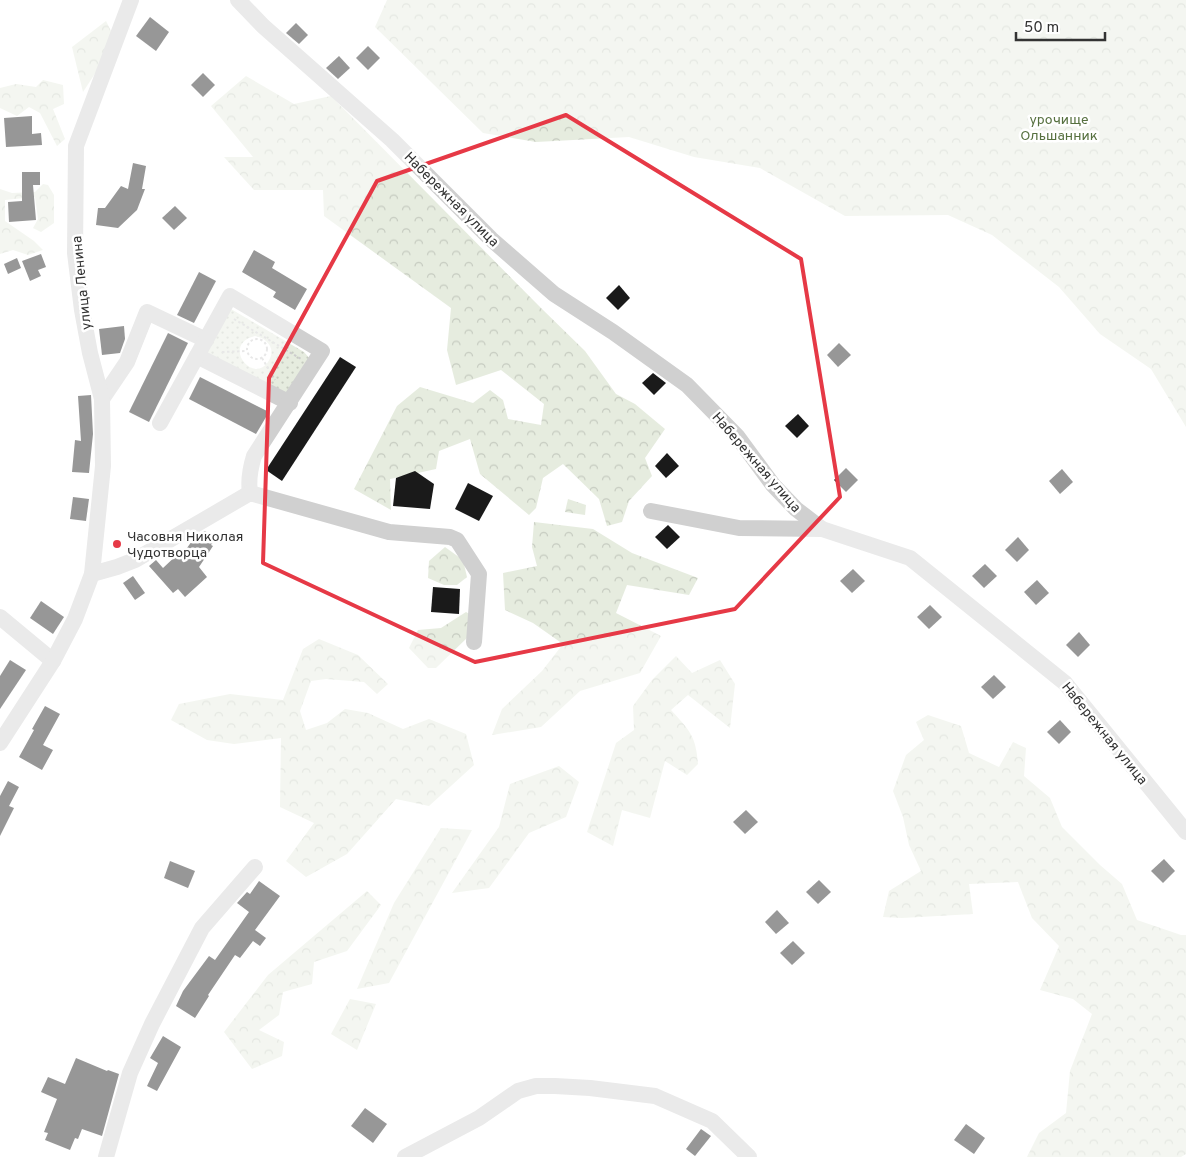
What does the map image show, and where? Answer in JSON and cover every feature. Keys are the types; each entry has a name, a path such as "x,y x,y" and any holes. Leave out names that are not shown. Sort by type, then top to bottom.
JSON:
{"street":[{"name":"улица Ленина","path":"0,743 53,661 76,619 92,574 103,466 102,399 90,354 75,253 76,146 131,0"},
{"name":"Набережная улица","path":"238,0 270,32 392,140 492,239 554,294 613,332 687,385 737,436 774,485 796,509 822,529 910,558 1066,683 1186,832"},
{"path":"160,423 230,296 322,351 254,456 250,475 250,493"},
{"path":"102,399 127,362 147,312 206,340"},
{"path":"197,356 290,403"},
{"path":"92,574 117,568 135,560 250,493 389,532 450,537 457,540 479,574 474,642"},
{"path":"651,511 739,528 822,529"},
{"path":"0,617 53,661"},
{"path":"106,1157 130,1073 152,1024 202,928 255,867"},
{"path":"405,1157 479,1118 518,1091 536,1086 555,1086 655,1096 712,1120 749,1157"}],"path":[{"path":"222,311 313,366"},
{"path":"253,340 262,340 267,345 266,355 260,359 253,359 247,351 248,344 253,340"}],"highlighted area":[{"path":"566,115 801,259 840,497 735,609 475,662 263,563 269,378 377,181"}],"green space":[{"name":"урочище Ольшанник","path":"387,0 1186,0 1186,427 1151,369 1100,334 1059,287 992,235 948,215 845,216 760,168 694,157 629,137 536,142 483,133 375,27"},
{"path":"106,21 113,35 100,66 83,92 72,47"},
{"path":"246,76 294,104 331,96 585,351 616,394 635,404 665,429 645,458 652,476 629,501 622,522 607,526 599,499 563,464 543,478 536,508 529,515 480,474 470,439 439,451 436,469 390,479 391,510 354,489 397,406 420,387 473,403 490,390 503,400 508,419 541,425 544,404 501,370 456,385 447,350 451,308 324,216 323,190 254,190 224,157 253,157 211,106"},
{"path":"43,80 63,85 64,104 53,109 65,139 57,146 40,113 29,107 17,116 0,108 0,88 16,84 36,87"},
{"path":"43,184 48,185 54,195 54,223 41,232 33,228 38,219 35,197 5,200 5,221 34,241 43,250 28,255 13,250 0,254 0,189 12,193 35,192"},
{"path":"231,309 304,352 312,361 291,394 279,393 209,355 205,350","holes":["255,336 269,345 271,357 261,368 254,369 243,361 240,347 245,340"]},
{"path":"568,499 586,505 585,515 565,512"},
{"path":"534,522 593,529 632,553 698,578 689,595 627,585 616,613 661,636 640,673 580,691 541,727 492,735 502,709 542,671 563,644 533,623 505,610 503,573 537,566 532,547"},
{"path":"445,547 463,560 467,577 457,585 444,585 428,578 429,561"},
{"path":"466,612 473,616 469,636 436,668 428,668 409,648 418,630 441,628"},
{"path":"319,639 358,655 388,684 377,694 364,682 326,679 311,681 300,711 306,730 327,723 345,709 368,713 403,729 429,719 466,734 474,765 429,806 396,799 347,854 306,877 286,861 314,823 280,807 281,738 234,744 207,740 171,720 179,704 230,694 283,700 303,649"},
{"path":"676,656 692,673 720,660 735,684 730,728 688,695 671,710 683,723 693,739 698,764 687,775 665,761 650,818 622,810 613,846 587,832 616,743 634,730 633,706 652,680"},
{"path":"928,715 961,726 969,753 999,767 1013,742 1026,748 1024,776 1050,798 1062,827 1122,884 1137,920 1186,935 1186,1154 1181,1157 1027,1157 1039,1133 1066,1113 1070,1071 1092,1014 1073,999 1040,990 1059,946 1032,918 1018,882 969,884 973,914 902,918 883,917 889,891 921,871 909,845 903,817 893,791 906,755 924,740 916,722"},
{"path":"559,766 579,782 566,817 529,833 489,888 452,893 499,827 510,784"},
{"path":"441,828 472,830 389,983 357,989 394,903"},
{"path":"367,891 381,905 347,951 314,962 312,984 283,992 279,1015 259,1030 284,1042 282,1056 252,1069 224,1032 268,975"},
{"path":"350,999 376,1004 357,1050 331,1034"}],"building":[{"path":"150,17 169,32 156,51 136,36"},
{"path":"296,23 308,35 299,44 286,33"},
{"path":"368,46 380,58 368,70 356,58"},
{"path":"339,56 350,68 338,79 326,68"},
{"path":"203,73 215,85 203,97 191,85"},
{"path":"32,116 32,134 41,133 42,145 6,147 4,118"},
{"path":"133,163 146,166 142,189 145,189 137,210 118,228 96,225 98,208 105,208 121,186 128,189"},
{"path":"22,172 40,172 40,185 33,185 36,220 9,222 8,202 22,201"},
{"path":"175,206 187,218 174,230 162,218"},
{"path":"254,250 275,262 272,268 307,289 295,310 273,297 276,292 242,272"},
{"path":"41,254 46,267 38,270 41,276 30,281 22,261"},
{"path":"17,258 21,268 8,274 4,264"},
{"path":"199,272 216,281 194,323 177,315"},
{"path":"619,285 630,298 618,310 606,298"},
{"path":"124,326 125,339 120,353 102,355 99,329"},
{"path":"168,333 188,343 149,422 129,412"},
{"path":"839,343 851,355 838,367 827,355"},
{"path":"340,357 356,367 282,481 266,470"},
{"path":"653,373 666,383 654,395 642,383"},
{"path":"200,377 269,412 256,434 189,399"},
{"path":"91,395 93,434 89,473 72,472 75,440 81,441 78,396"},
{"path":"798,414 809,426 797,438 785,426"},
{"path":"667,453 679,466 666,478 655,466"},
{"path":"846,468 858,480 846,492 834,480"},
{"path":"1062,469 1073,482 1060,494 1049,481"},
{"path":"415,471 434,484 430,509 393,506 396,478"},
{"path":"468,483 493,496 479,521 455,509"},
{"path":"73,497 89,499 86,521 70,519"},
{"path":"668,525 680,537 667,549 655,537"},
{"path":"205,531 216,538 199,567 207,577 185,597 178,589 173,593 149,566 156,560 163,568 179,553 181,556 195,537"},
{"path":"1018,537 1029,550 1017,562 1005,550"},
{"path":"985,564 997,576 984,588 972,576"},
{"path":"853,569 865,581 852,593 840,581"},
{"path":"133,576 145,593 135,600 123,583"},
{"path":"1037,580 1049,593 1036,605 1024,592"},
{"path":"433,587 460,589 459,614 431,612"},
{"path":"41,601 64,617 53,634 30,618"},
{"path":"930,605 942,617 929,629 917,617"},
{"path":"1079,632 1090,645 1078,657 1066,645"},
{"path":"10,660 26,670 0,709 0,676"},
{"path":"994,675 1006,687 993,699 981,687"},
{"path":"45,706 60,714 43,745 53,750 42,770 19,757"},
{"path":"1060,720 1071,732 1059,744 1047,732"},
{"path":"8,781 19,787 9,806 14,808 0,836 0,796"},
{"path":"746,810 758,822 745,834 733,822"},
{"path":"1164,859 1175,871 1163,883 1151,871"},
{"path":"170,861 195,871 188,888 164,878"},
{"path":"819,880 831,892 818,904 806,892"},
{"path":"259,881 280,896 255,930 266,938 260,946 253,941 240,958 235,955 195,1018 176,1006 183,991 209,956 215,960 249,912 237,903 247,892 250,894"},
{"path":"777,910 789,923 776,934 765,922"},
{"path":"793,941 805,953 792,965 780,953"},
{"path":"163,1036 181,1047 157,1091 147,1086 158,1063 150,1058"},
{"path":"76,1058 119,1074 102,1136 82,1129 78,1139 75,1138 70,1150 45,1140 48,1133 44,1132 57,1099 41,1092 48,1077 65,1084"},
{"path":"365,1108 387,1124 373,1143 351,1126"},
{"path":"966,1124 985,1138 974,1154 954,1140"},
{"path":"701,1129 711,1136 695,1156 686,1149"}],"place":[{"name":"Часовня Николая Чудотворца","path":"117,544"}]}
